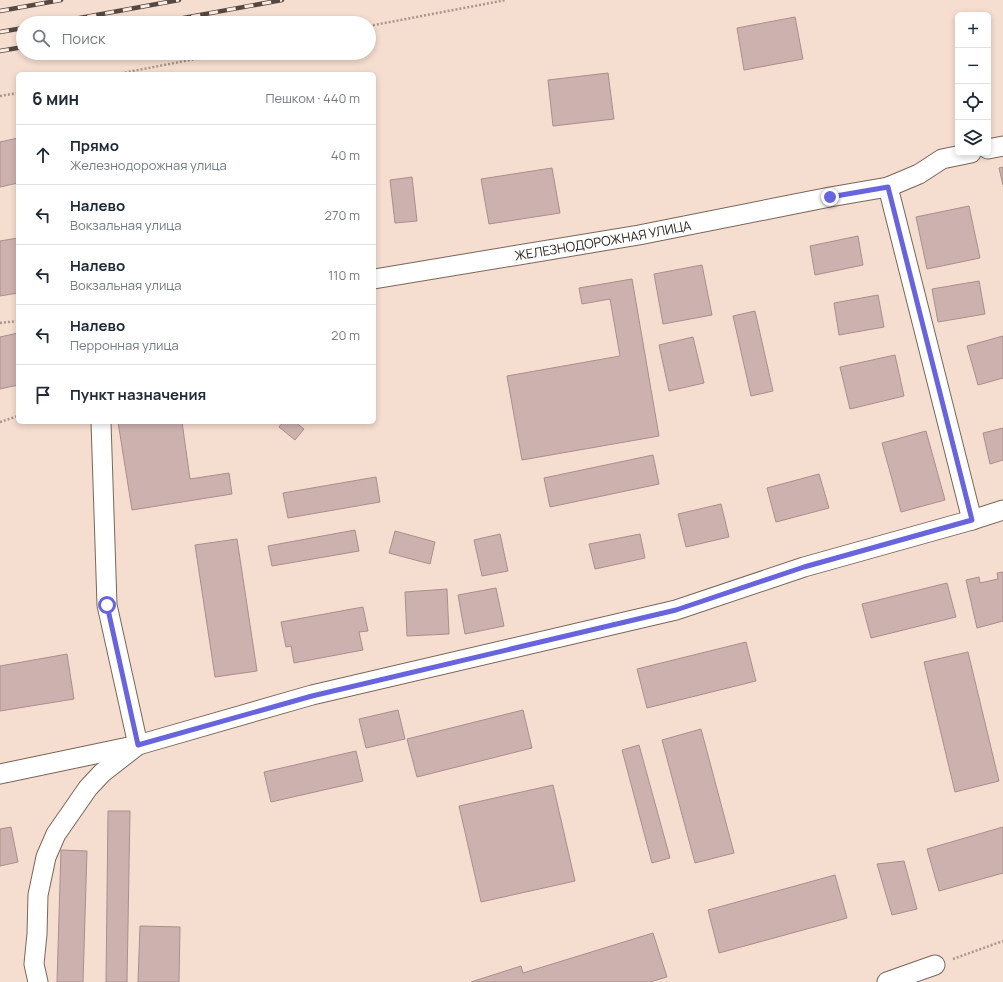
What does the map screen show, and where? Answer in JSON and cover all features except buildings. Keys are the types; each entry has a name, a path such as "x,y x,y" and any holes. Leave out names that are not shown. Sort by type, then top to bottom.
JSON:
{"street":[{"path":"991,148 1003,146"},
{"name":"ЖЕЛЕЗНОДОРОЖНАЯ УЛИЦА","path":"376,279 639,235 888,187 920,174 942,159 956,156"},
{"path":"888,187 972,520"},
{"path":"101,424 107,605 138,745"},
{"path":"0,774 138,745 312,696 676,610 804,567 1003,510"},
{"path":"38,982 34,964 37,934 38,895 46,857 56,834 88,788 102,773 138,745"},
{"path":"887,982 935,965"}],"path":[{"path":"376,25 506,0"},
{"path":"127,72 190,60"},
{"path":"0,96 16,93"},
{"path":"0,323 16,321"},
{"path":"0,422 16,417"},
{"path":"935,965 1003,941"}],"railway":[{"path":"0,11 61,0"},
{"path":"91,16 179,0"},
{"path":"194,16 282,0"},
{"path":"0,32 16,29"},
{"path":"0,51 16,48"}],"route":[{"path":"107,605 138,745 312,696 676,610 804,567 972,520 888,187 830,197"}]}
